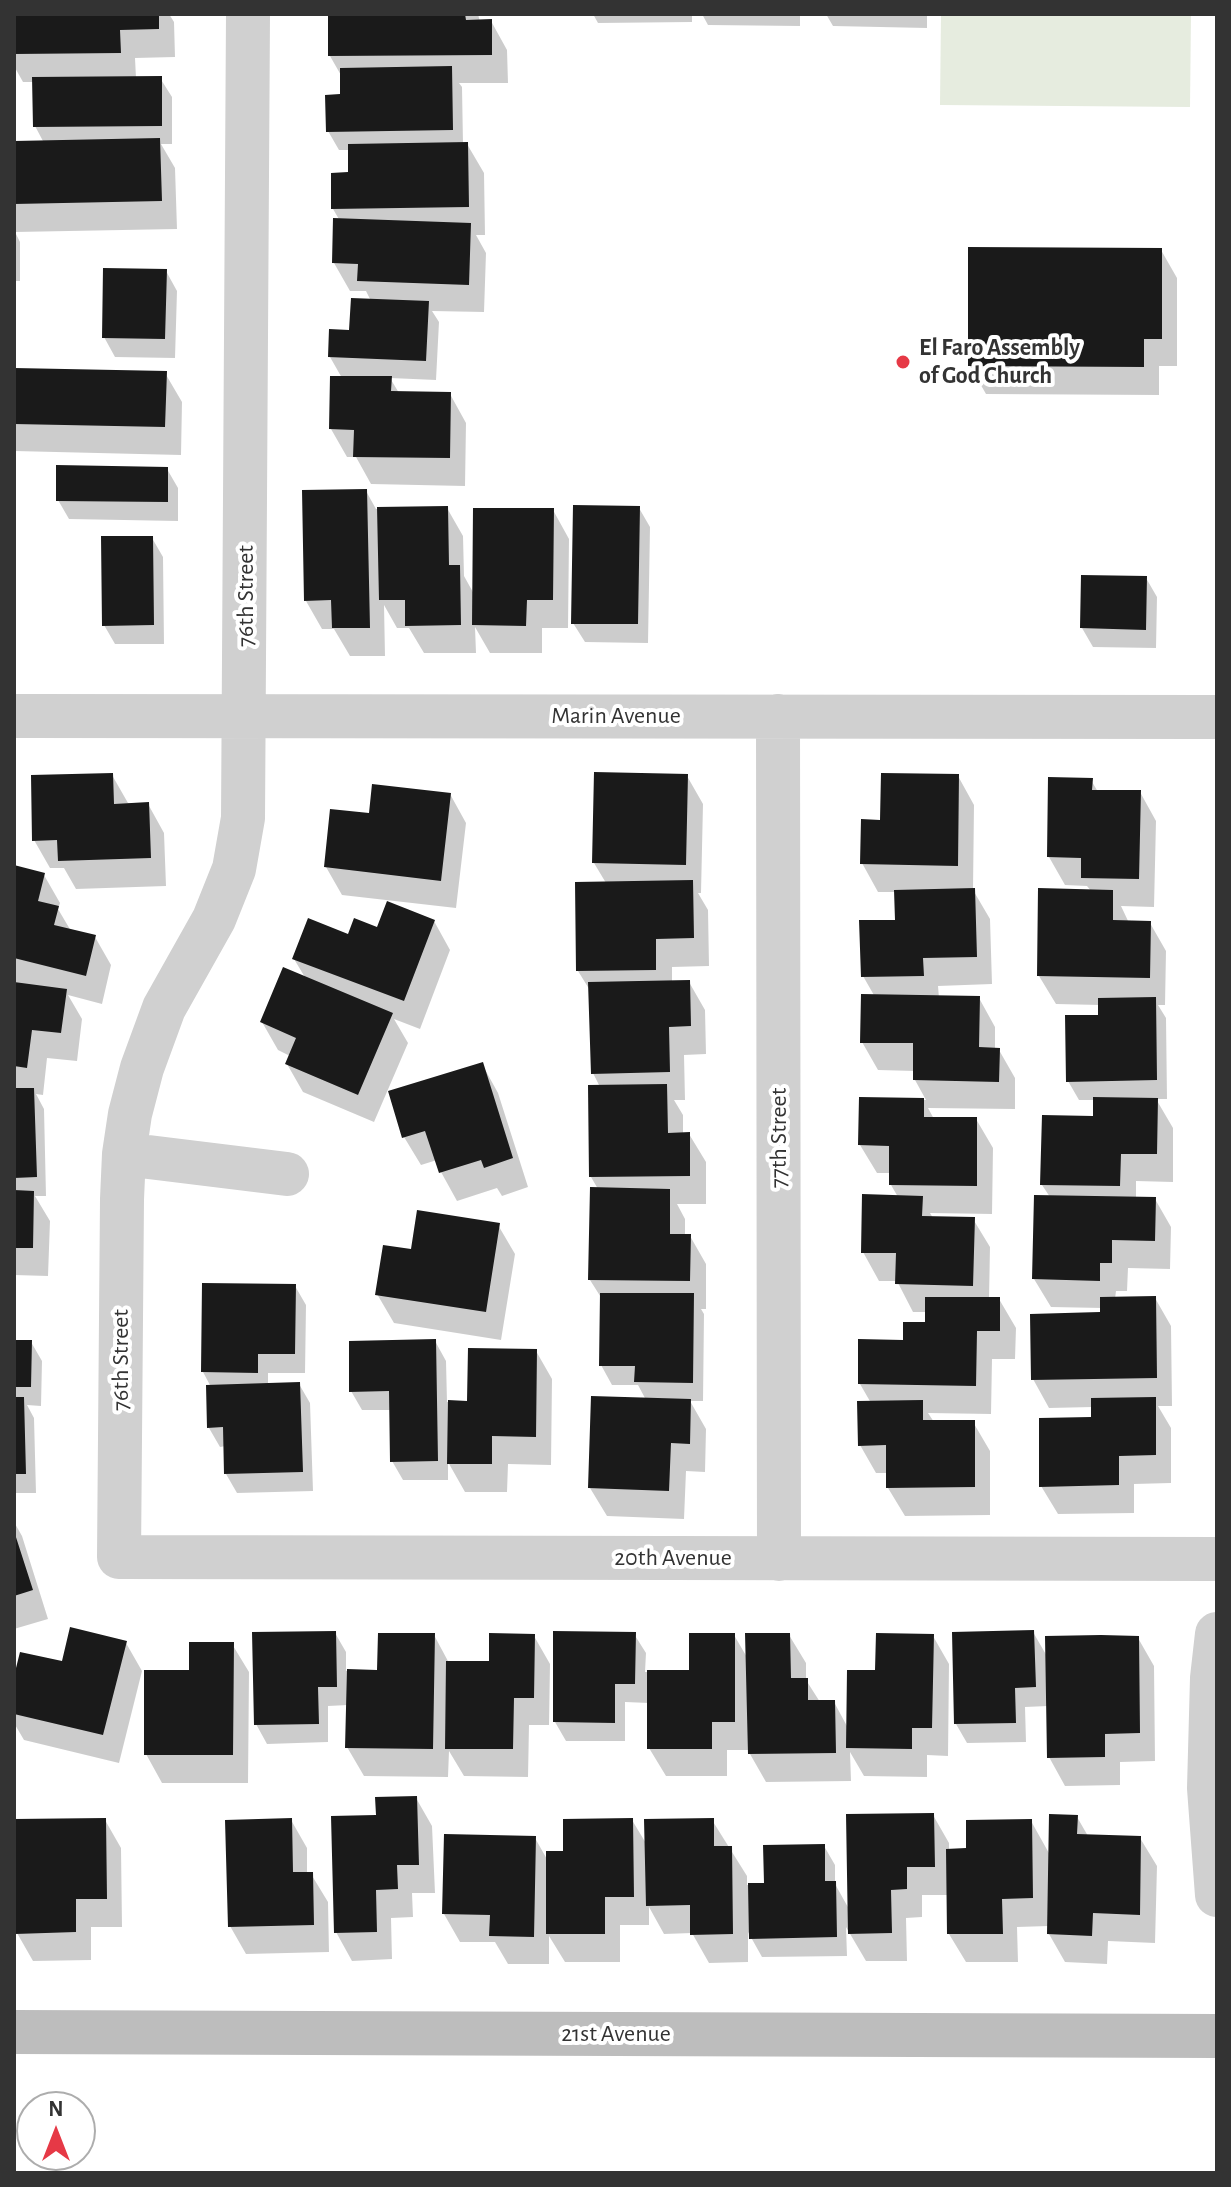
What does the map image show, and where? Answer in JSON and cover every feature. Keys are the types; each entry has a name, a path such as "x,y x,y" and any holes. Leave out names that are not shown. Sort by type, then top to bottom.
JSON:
{"street":[{"name":"76th Street","path":"129,1557 119,1557 122,1199 130,1114 142,1068 164,1008 214,919 234,869 243,818 248,14"},
{"name":"Marin Avenue","path":"14,716 1217,717"},
{"name":"77th Street","path":"778,716 779,1559"},
{"path":"124,1154 287,1174"},
{"name":"20th Avenue","path":"129,1557 1217,1559"},
{"path":"1217,1634 1212,1678 1209,1788 1217,1895"},
{"name":"21st Avenue","path":"14,2032 1217,2036"}],"shaded area":[{"path":"941,14 1191,14 1190,107 940,105"}],"building":[{"path":"14,14 159,14 159,29 120,30 121,53 14,54"},
{"path":"328,14 465,14 466,20 492,19 492,55 328,56"},
{"path":"452,66 453,130 326,132 325,95 340,94 340,68"},
{"path":"162,76 162,126 33,127 32,77"},
{"path":"160,138 162,201 14,204 14,141"},
{"path":"468,142 469,207 331,209 331,173 348,172 348,144"},
{"path":"333,218 471,223 469,285 357,281 358,264 332,263"},
{"path":"968,247 1162,248 1162,339 1144,339 1144,367 968,366"},
{"path":"103,268 167,269 165,339 102,338"},
{"path":"351,298 429,301 426,361 328,357 329,329 349,330"},
{"path":"14,368 167,371 165,427 14,424"},
{"path":"330,376 392,376 391,391 451,392 450,458 353,457 354,430 329,429"},
{"path":"56,465 168,467 168,502 56,501"},
{"path":"367,489 370,628 332,628 331,600 304,601 302,490"},
{"path":"573,505 640,506 638,624 571,624"},
{"path":"448,506 449,565 460,565 461,625 405,626 405,600 379,600 377,507"},
{"path":"473,508 554,508 553,600 527,600 526,626 472,625"},
{"path":"101,536 153,536 154,625 102,626"},
{"path":"1081,575 1147,576 1146,630 1080,628"},
{"path":"594,772 688,774 686,865 592,863"},
{"path":"113,773 114,804 149,802 151,858 58,861 57,840 32,841 31,775"},
{"path":"881,773 959,774 958,866 860,864 861,819 880,820"},
{"path":"1048,777 1093,778 1092,790 1141,790 1139,879 1081,878 1081,858 1047,857"},
{"path":"372,784 451,793 441,881 324,867 330,809 369,813"},
{"path":"14,865 45,873 38,901 59,906 54,925 96,935 86,976 14,958"},
{"path":"693,880 694,938 656,939 656,970 576,971 575,882"},
{"path":"975,888 977,957 923,958 924,976 861,977 859,920 895,920 894,890"},
{"path":"1038,888 1113,890 1113,920 1151,921 1150,978 1037,976"},
{"path":"387,901 435,920 404,1001 292,959 308,918 348,934 354,918 377,927"},
{"path":"283,967 393,1013 358,1095 285,1064 296,1038 260,1022"},
{"path":"690,980 691,1026 669,1027 670,1072 591,1074 588,982"},
{"path":"14,982 67,989 61,1033 32,1030 27,1068 14,1066"},
{"path":"861,994 980,996 979,1047 1000,1048 999,1082 913,1080 913,1043 860,1043"},
{"path":"1156,997 1157,1080 1066,1082 1065,1015 1098,1015 1098,998"},
{"path":"483,1062 513,1158 484,1168 481,1160 439,1173 425,1131 402,1138 388,1091"},
{"path":"667,1084 668,1133 690,1132 690,1176 589,1177 588,1085"},
{"path":"14,1088 34,1088 37,1177 14,1178"},
{"path":"859,1097 924,1098 924,1117 977,1117 977,1186 889,1185 889,1146 858,1145"},
{"path":"1093,1097 1158,1098 1157,1154 1121,1154 1120,1186 1040,1185 1042,1115 1093,1116"},
{"path":"590,1187 670,1189 670,1234 691,1234 690,1281 588,1280"},
{"path":"14,1190 34,1191 33,1248 14,1248"},
{"path":"862,1194 923,1196 922,1216 975,1217 973,1286 895,1284 896,1253 861,1253"},
{"path":"1034,1195 1156,1197 1155,1241 1112,1240 1112,1263 1100,1263 1100,1281 1032,1279"},
{"path":"417,1210 500,1223 486,1312 375,1295 383,1245 411,1249"},
{"path":"202,1283 296,1284 295,1354 258,1354 258,1373 201,1372"},
{"path":"600,1293 694,1293 693,1383 634,1382 635,1366 599,1366"},
{"path":"1156,1296 1157,1378 1031,1380 1030,1314 1100,1312 1100,1297"},
{"path":"925,1297 1000,1297 1000,1331 977,1331 976,1386 858,1384 858,1339 903,1340 903,1322 925,1322"},
{"path":"436,1339 438,1461 390,1462 389,1391 349,1392 349,1341"},
{"path":"14,1340 32,1340 31,1387 14,1387"},
{"path":"468,1348 537,1349 536,1437 492,1436 492,1464 447,1464 448,1400 467,1401"},
{"path":"300,1382 303,1472 224,1474 223,1427 207,1428 206,1385"},
{"path":"591,1396 691,1399 690,1444 671,1443 669,1491 588,1488"},
{"path":"14,1397 24,1397 26,1474 14,1474"},
{"path":"1156,1397 1156,1455 1119,1456 1119,1485 1039,1487 1039,1418 1091,1417 1091,1398"},
{"path":"923,1400 923,1420 975,1420 975,1487 886,1488 886,1445 858,1446 857,1401"},
{"path":"14,1531 33,1590 14,1596"},
{"path":"70,1627 127,1641 103,1735 14,1714 14,1676 20,1652 62,1661"},
{"path":"1034,1630 1036,1687 1015,1688 1016,1723 954,1724 952,1632"},
{"path":"336,1631 337,1687 318,1687 319,1724 254,1725 252,1632"},
{"path":"553,1631 636,1632 635,1684 615,1684 615,1723 553,1722"},
{"path":"378,1633 435,1633 433,1749 345,1748 347,1669 377,1670"},
{"path":"489,1633 535,1634 534,1698 514,1698 513,1749 445,1749 446,1661 489,1661"},
{"path":"689,1633 735,1633 735,1722 712,1722 712,1749 647,1749 647,1670 689,1670"},
{"path":"745,1633 790,1633 791,1678 808,1678 808,1700 835,1700 836,1753 748,1754"},
{"path":"876,1633 934,1634 932,1728 912,1728 912,1749 846,1748 847,1670 875,1670"},
{"path":"1045,1636 1139,1636 1140,1733 1105,1734 1105,1757 1047,1758"},
{"path":"189,1642 234,1642 233,1755 144,1755 144,1670 189,1670"},
{"path":"417,1796 419,1865 397,1865 398,1889 376,1890 377,1932 334,1933 331,1816 376,1815 375,1797"},
{"path":"934,1813 935,1867 907,1867 907,1889 891,1890 892,1933 848,1934 846,1814"},
{"path":"1049,1814 1078,1815 1077,1834 1141,1836 1140,1915 1093,1913 1092,1936 1047,1934"},
{"path":"106,1818 107,1899 76,1899 76,1932 15,1934 14,1819"},
{"path":"292,1818 293,1872 313,1872 314,1925 228,1927 225,1820"},
{"path":"633,1818 634,1897 605,1897 605,1934 546,1934 546,1851 563,1851 563,1819"},
{"path":"714,1818 714,1846 732,1846 733,1934 690,1935 690,1905 646,1906 644,1819"},
{"path":"1032,1819 1033,1898 1002,1899 1003,1934 947,1934 946,1849 966,1848 966,1820"},
{"path":"444,1834 536,1836 534,1937 489,1936 490,1915 442,1914"},
{"path":"825,1844 825,1881 836,1881 837,1937 749,1939 748,1883 764,1883 763,1845"}],"place":[{"name":"El Faro Assembly of God Church","path":"903,362"}]}
